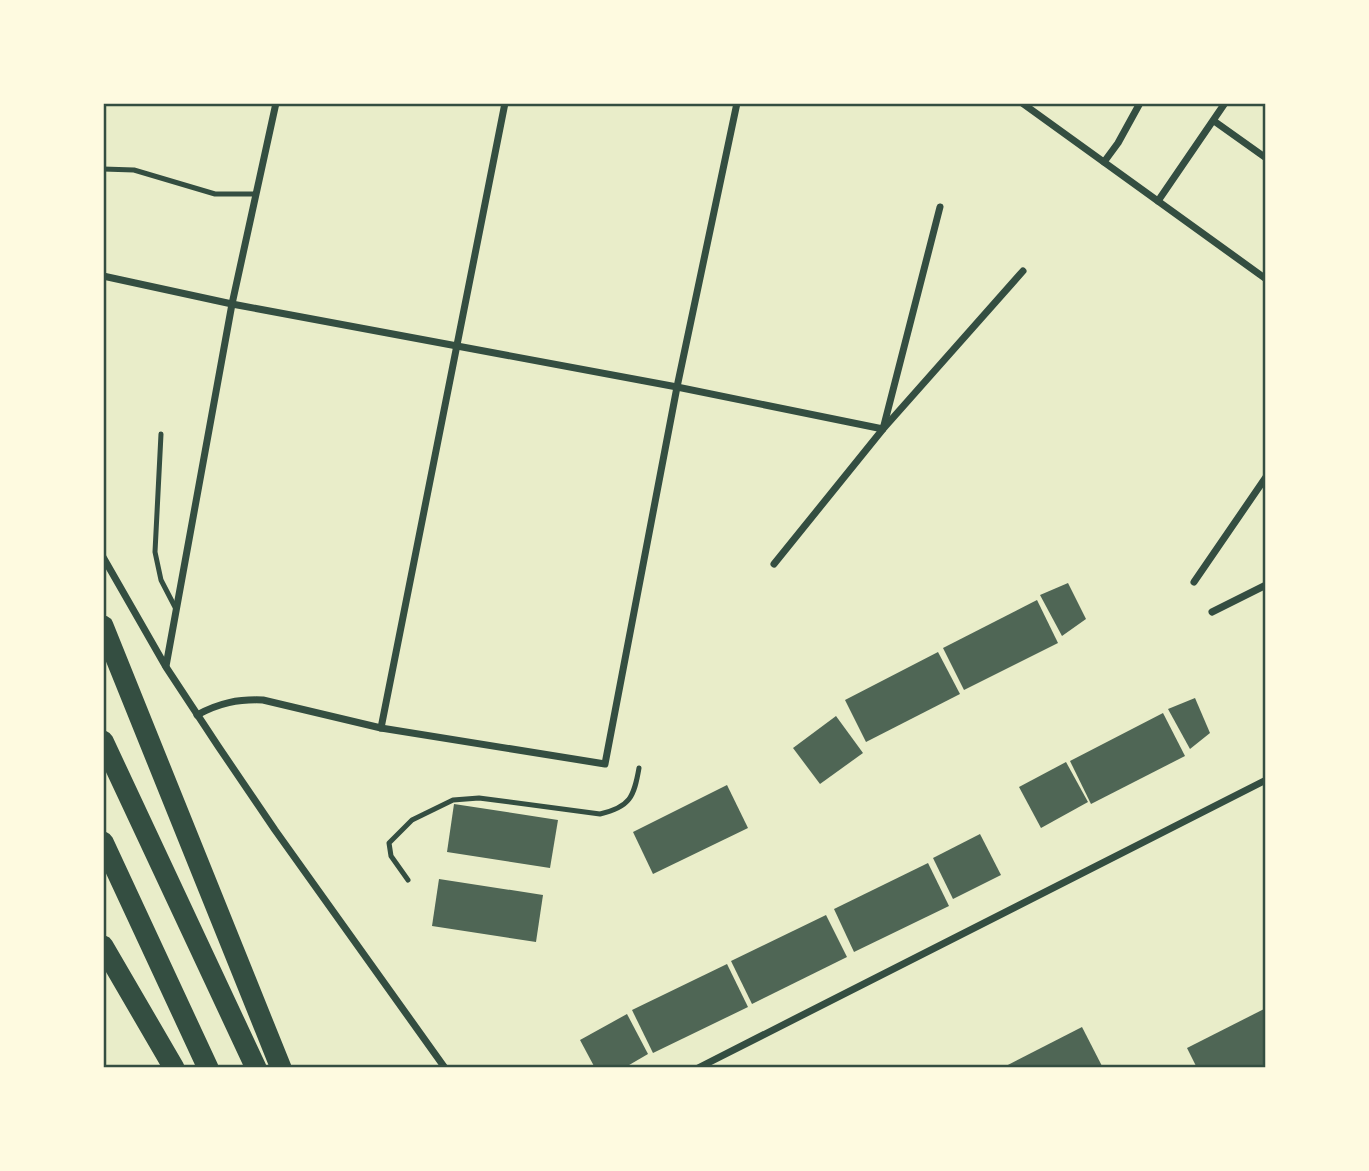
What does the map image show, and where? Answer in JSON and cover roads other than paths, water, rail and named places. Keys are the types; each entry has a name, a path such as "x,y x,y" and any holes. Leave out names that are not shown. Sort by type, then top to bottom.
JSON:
{"highway":[{"path":"103,626 281,1068"},
{"path":"103,741 256,1068"},
{"path":"103,842 208,1068"},
{"path":"103,946 174,1068"}],"street":[{"path":"166,667 232,304 276,103"},
{"path":"381,728 505,103"},
{"path":"197,715 226,703 263,700 381,728 606,764 677,387 737,103"},
{"path":"1022,103 1266,279"},
{"path":"1104,162 1140,103"},
{"path":"1158,201 1225,103"},
{"path":"1214,121 1266,158"},
{"path":"883,429 940,207"},
{"path":"774,564 883,429 1023,271"},
{"path":"103,276 232,304 677,387 883,429"},
{"path":"1194,582 1266,477"},
{"path":"103,557 197,715 275,830 445,1068"},
{"path":"1212,612 1266,585"},
{"path":"698,1068 1266,780"}],"lane":[{"path":"103,169 134,170 215,194 256,194"},
{"path":"161,434 155,552 161,580 176,609"},
{"path":"408,880 391,856 390,843 412,820 435,808 453,800 479,798 600,814 616,810 634,794 639,768"}]}
